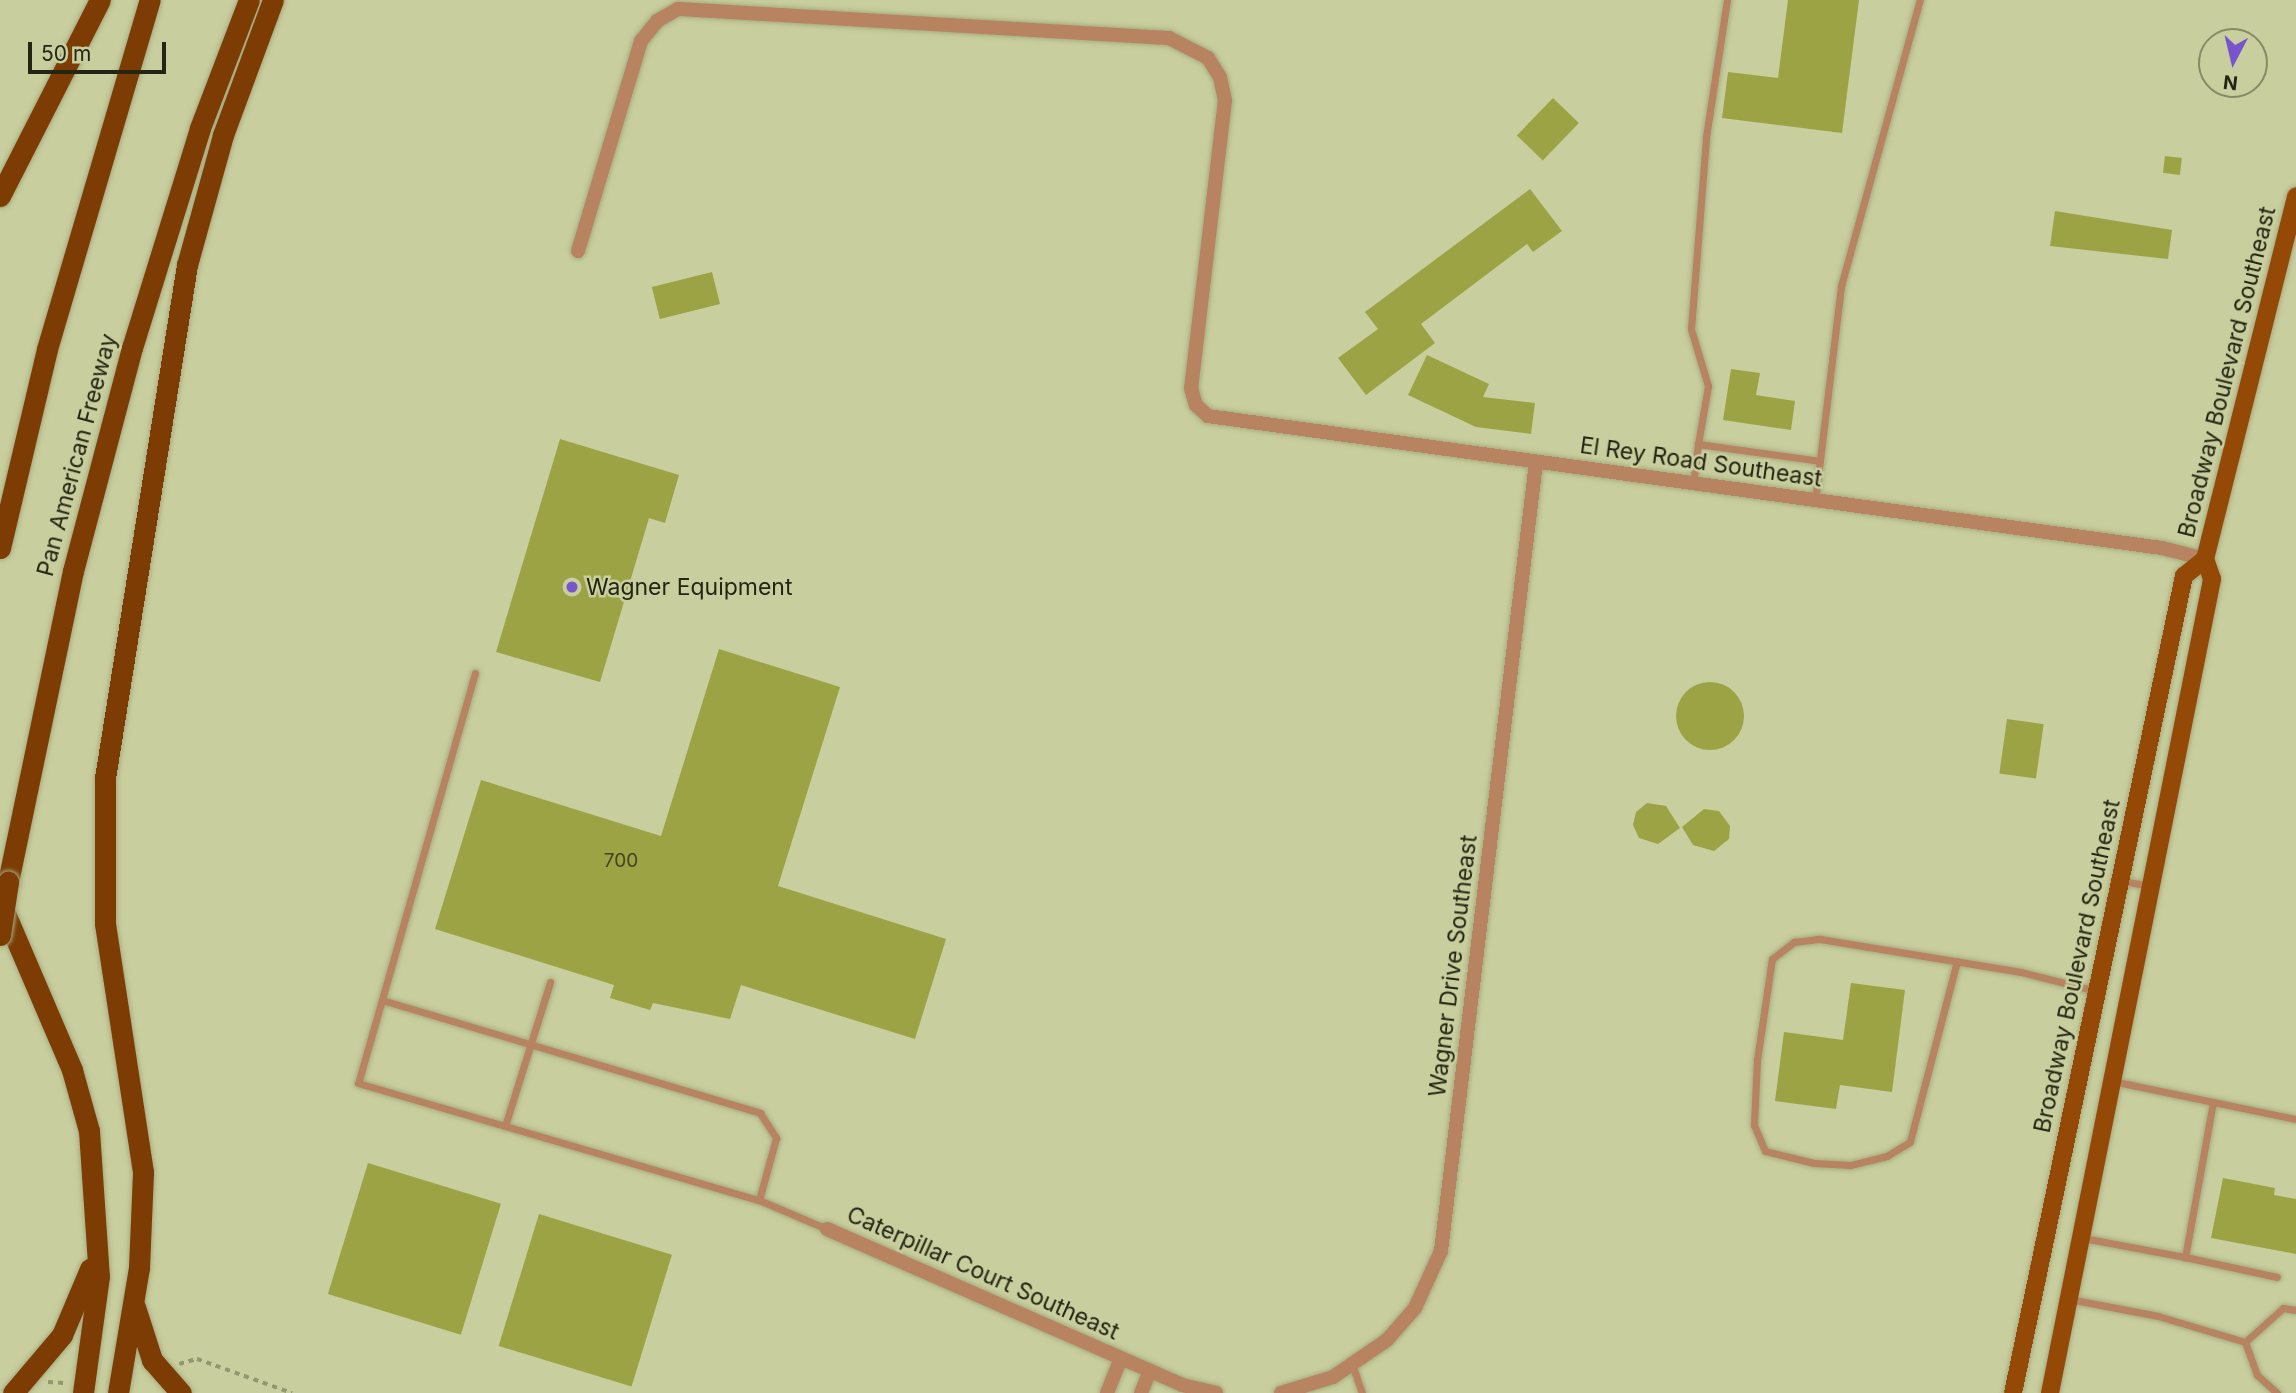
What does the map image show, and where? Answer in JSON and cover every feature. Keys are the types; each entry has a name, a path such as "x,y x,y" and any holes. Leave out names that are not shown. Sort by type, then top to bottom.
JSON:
{"highway":[{"path":"0,196 100,0"},
{"path":"0,548 47,349 150,0"},
{"name":"Pan American Freeway","path":"0,935 4,892 53,658 118,398 196,141 249,0"},
{"path":"181,1393 152,1360 135,1307 143,1172 105,923 105,778 187,265 223,135 273,0"},
{"path":"4,892 82,1100 96,1173 95,1261 99,1276 78,1388"},
{"path":"13,1393 62,1335 95,1261"},
{"path":"118,1393 127,1318 135,1307"}],"main road":[{"name":"Broadway Boulevard Southeast","path":"2050,1393 2213,579 2205,559 2296,196"},
{"name":"Broadway Boulevard Southeast","path":"2013,1393 2118,880 2184,576 2205,559"}],"street":[{"name":"El Rey Road Southeast","path":"578,251 641,41 657,21 678,9 1180,40 1214,66 1225,100 1191,388 1196,405 1215,418 2162,548 2205,559"},
{"name":"Wagner Drive Southeast","path":"1281,1393 1353,1367 1387,1340 1415,1308 1441,1251 1536,462"},
{"name":"Caterpillar Court Southeast","path":"827,1230 1121,1359"},
{"path":"1107,1393 1121,1359 1216,1393"},
{"path":"1141,1393 1150,1371"}],"lane":[{"path":"1693,484 1708,386 1691,329 1706,137 1727,0"},
{"path":"1815,500 1841,286 1920,0"},
{"path":"1698,444 1819,461"},
{"path":"475,673 358,1083 759,1200 827,1230"},
{"path":"2118,880 2150,886"},
{"path":"1958,961 1910,1142 1886,1156 1850,1165 1814,1163 1765,1151 1754,1125 1757,1060 1772,959 1794,942 1820,939 1958,961 2097,991"},
{"path":"505,1126 550,982"},
{"path":"382,1000 760,1113 776,1138 759,1200"},
{"path":"2111,1081 2296,1119"},
{"path":"2185,1257 2213,1102"},
{"path":"2080,1237 2277,1277"},
{"path":"2068,1299 2158,1316 2245,1342"},
{"path":"2245,1342 2283,1308 2296,1310"},
{"path":"2245,1342 2257,1375 2277,1393"},
{"path":"1353,1367 1362,1393"}],"path":[{"path":"169,1371 197,1359 292,1393"},
{"path":"40,1381 78,1388"}],"building":[{"path":"1788,0 1859,0 1842,133 1722,118 1728,72 1778,78"},
{"path":"1553,98 1579,123 1543,160 1517,135"},
{"path":"2165,156 2182,158 2180,175 2163,173"},
{"path":"1530,189 1562,231 1533,252 1527,244 1421,324 1435,343 1366,395 1338,358 1378,329 1365,312"},
{"path":"2055,211 2172,230 2168,259 2050,246"},
{"path":"712,272 720,304 660,319 652,287"},
{"path":"1427,355 1489,384 1483,397 1535,403 1531,434 1476,427 1408,395"},
{"path":"1731,369 1760,373 1756,395 1795,401 1791,430 1723,420"},
{"name":"Wagner Equipment","path":"560,439 679,475 665,523 649,518 600,682 496,652"},
{"name":"Wagner Equipment","path":"719,649 840,687 778,886 946,939 915,1039 741,985 730,1019 653,1003 650,1010 610,998 614,985 435,929 481,780 661,836"},
{"path":"1710,682 1723,685 1734,692 1741,703 1744,716 1741,729 1734,740 1723,747 1710,750 1697,747 1686,740 1679,729 1676,716 1679,703 1686,692 1697,685"},
{"path":"2007,719 2044,724 2036,779 1999,773"},
{"path":"1647,803 1666,806 1680,828 1658,844 1639,838 1633,825 1636,812"},
{"path":"1704,809 1719,811 1730,826 1729,839 1714,851 1693,845 1682,827"},
{"path":"1851,983 1905,990 1892,1092 1840,1085 1836,1109 1775,1101 1784,1032 1843,1040"},
{"path":"368,1163 501,1204 461,1335 328,1294"},
{"path":"2223,1178 2275,1188 2274,1195 2296,1199 2296,1254 2211,1238"},
{"path":"539,1214 672,1255 632,1387 499,1346"}],"place":[{"name":"Wagner Equipment","path":"572,587"}]}
